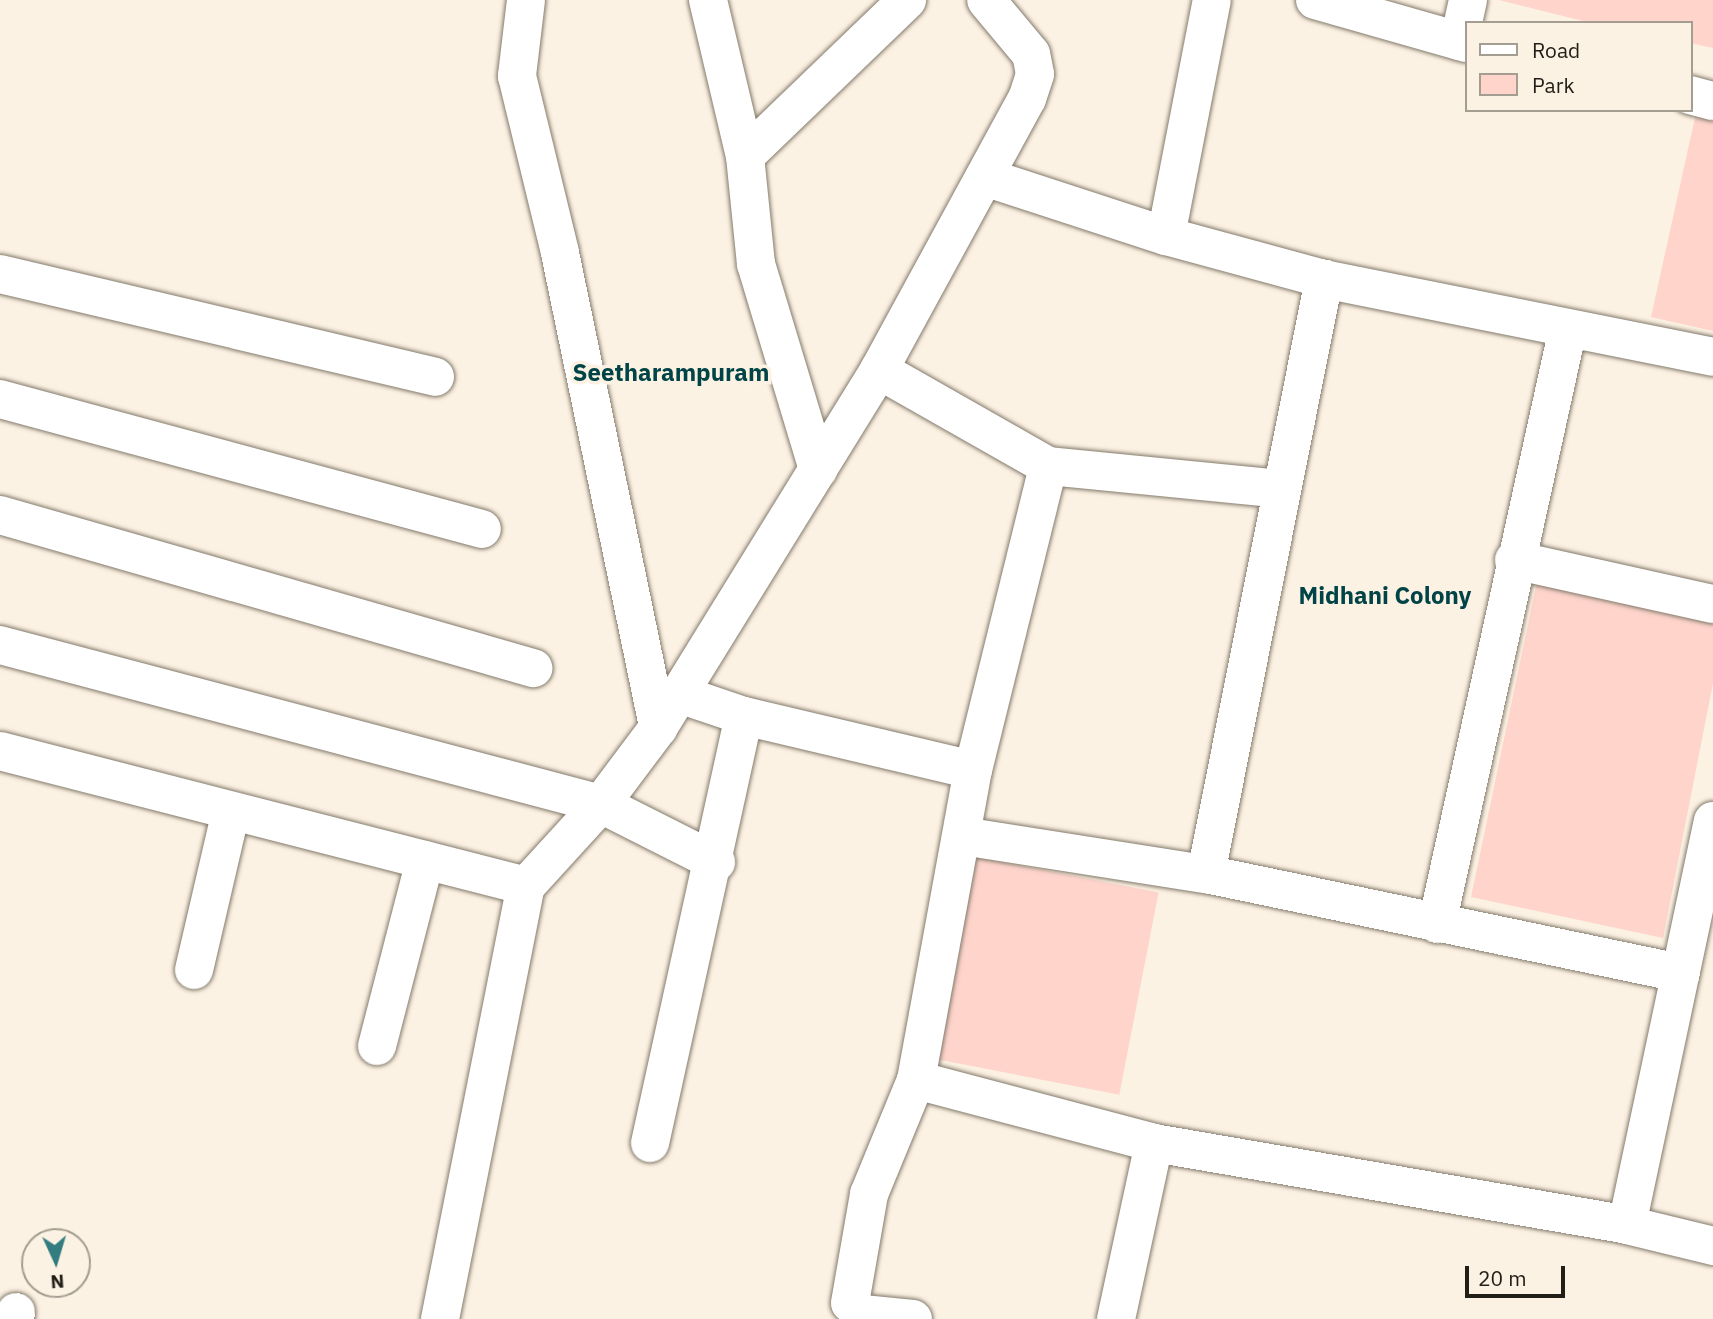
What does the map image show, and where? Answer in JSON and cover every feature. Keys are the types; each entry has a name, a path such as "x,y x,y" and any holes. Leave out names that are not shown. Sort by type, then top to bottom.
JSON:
{"street":[{"path":"526,0 517,76 560,253 658,728"},
{"path":"708,0 745,156 756,264 818,470"},
{"path":"745,156 907,0"},
{"path":"440,1319 526,886 601,804 658,728 879,370 985,177 1035,74 1017,32 986,0"},
{"path":"1166,236 1212,0"},
{"path":"1315,0 1463,42"},
{"path":"1466,21 1468,0"},
{"path":"1692,96 1713,101"},
{"path":"985,177 1166,236 1324,279 1713,357"},
{"path":"0,274 435,377"},
{"path":"1206,874 1324,279"},
{"path":"1437,924 1514,560 1568,328"},
{"path":"879,370 1048,466 1282,489"},
{"path":"0,399 482,529"},
{"path":"913,1319 849,1311 869,1194 916,1080 973,770 1048,466"},
{"path":"0,515 533,668"},
{"path":"1514,560 1713,604"},
{"path":"0,645 601,804 716,862"},
{"path":"679,694 744,716 973,770"},
{"path":"650,1143 716,862 744,716"},
{"path":"0,751 526,886"},
{"path":"194,970 232,811"},
{"path":"1627,1225 1713,821"},
{"path":"962,836 1206,874 1681,973"},
{"path":"377,1046 425,860"},
{"path":"916,1080 1154,1143 1627,1225 1713,1246"},
{"path":"1116,1319 1154,1143"}],"green space":[{"path":"1499,0 1713,0 1713,48 1692,43 1692,21 1583,21"},
{"path":"1696,113 1713,117 1713,331 1651,317"},
{"path":"1540,567 1713,601 1713,683 1663,938 1471,897"},
{"path":"976,857 1159,892 1119,1095 937,1059"}],"district":[{"name":"Seetharampuram","path":"671,373"},
{"name":"Midhani Colony","path":"1385,596"}]}
